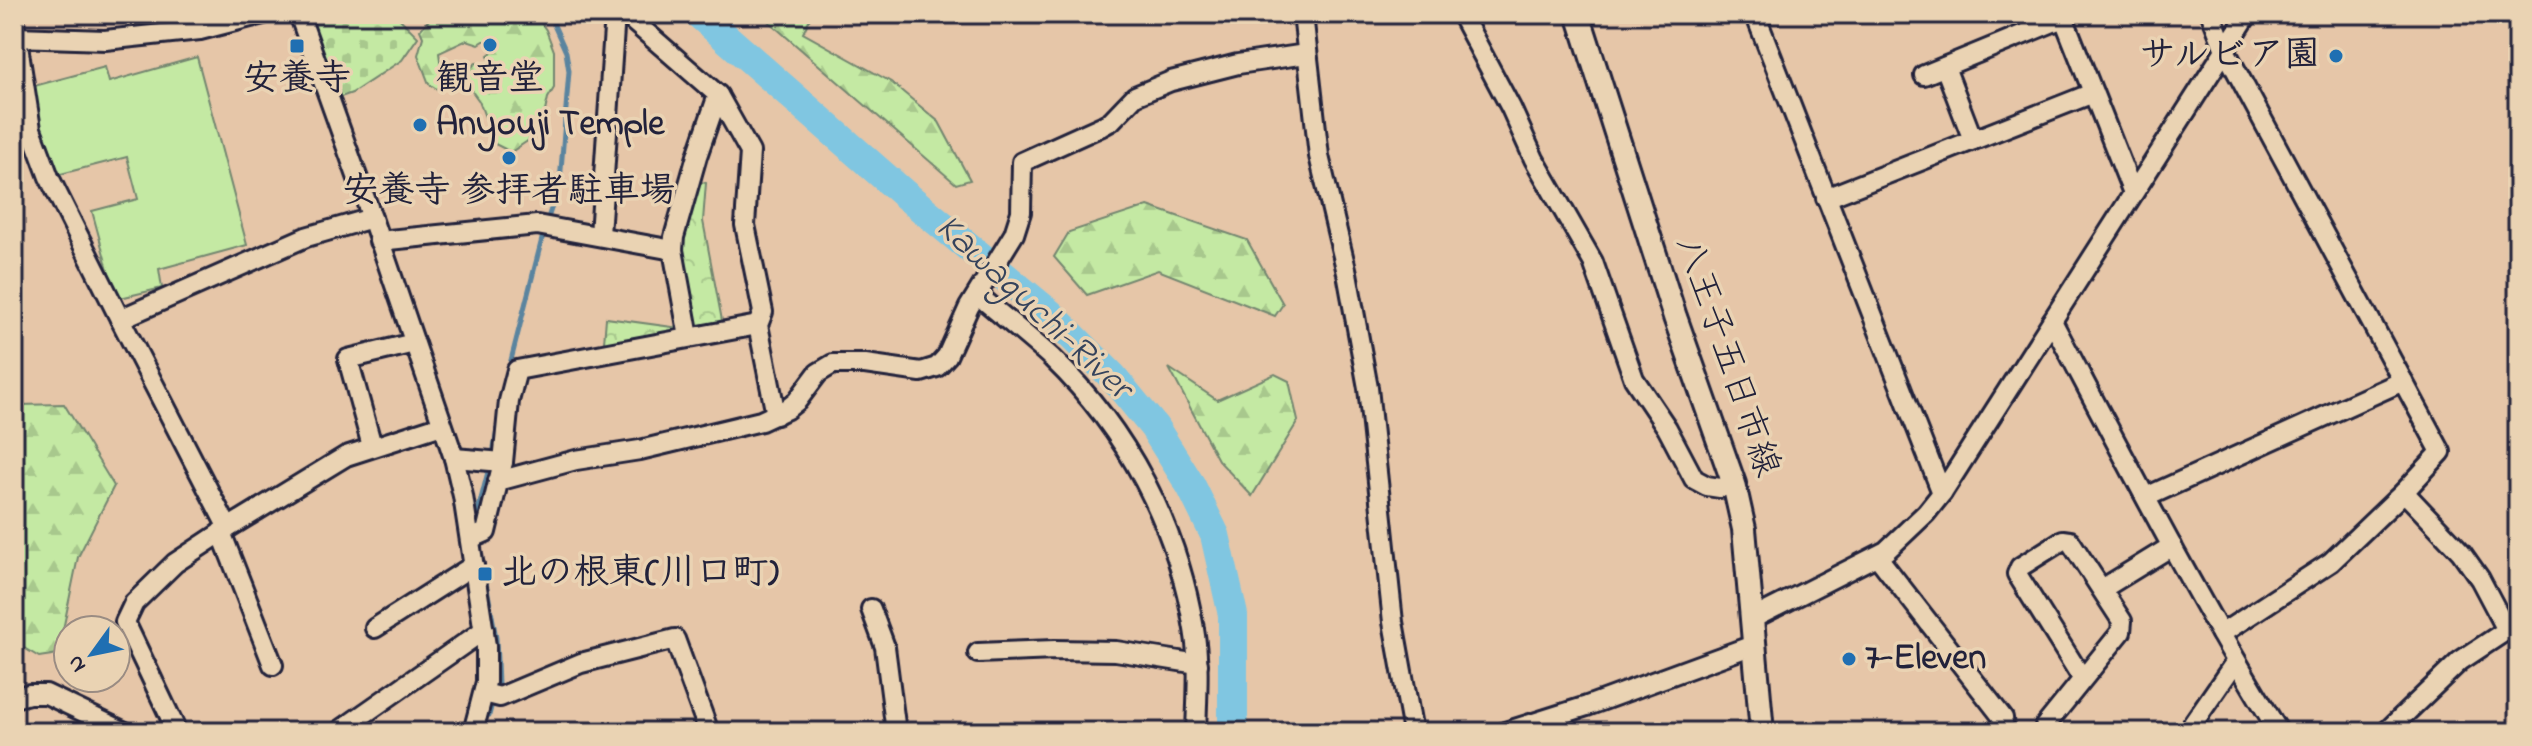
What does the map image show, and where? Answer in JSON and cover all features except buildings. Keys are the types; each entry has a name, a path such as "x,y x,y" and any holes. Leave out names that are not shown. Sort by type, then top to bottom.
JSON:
{"main road":[{"name":"八王子五日市線","path":"1578,14 1650,241 1734,484 1744,529 1762,732"}],"street":[{"path":"263,14 200,30 105,40 15,29 31,129 49,177 224,530 273,665"},
{"path":"299,14 454,458 470,539 491,695 473,732"},
{"path":"600,235 615,14"},
{"path":"625,14 718,95 750,152 745,225 763,312 758,325 776,415"},
{"path":"1303,14 1319,156 1362,350 1393,622 1413,732"},
{"path":"1461,14 1534,159 1593,262 1634,379 1667,428 1694,479 1720,488 1734,484"},
{"path":"1755,14 1942,493"},
{"path":"2211,14 2225,50 2441,452 2331,562 2221,634"},
{"path":"1752,619 1877,556 1895,544 1942,493 2248,14"},
{"path":"1924,75 2063,16 2133,193"},
{"path":"498,481 576,460 640,450 735,428 776,415 797,401 818,373 833,364 865,364 921,372 937,367 947,356 969,307 1011,240 1021,212 1022,162 1102,126 1135,96 1171,81 1238,64 1306,54"},
{"path":"1945,67 1973,140"},
{"path":"1826,198 2093,93"},
{"path":"689,337 673,250 674,237 718,95"},
{"path":"120,319 306,237 372,218"},
{"path":"379,241 546,226 673,250"},
{"path":"979,292 1075,382 1135,461 1161,514 1194,628 1198,664 1196,732"},
{"path":"2052,321 2172,546 2279,732"},
{"path":"470,539 486,532 498,481 496,461 517,370 758,325"},
{"path":"372,446 348,359 414,343"},
{"path":"2146,497 2403,381"},
{"path":"175,732 125,622 134,603 175,563 346,456 442,425"},
{"path":"454,458 496,461"},
{"path":"2386,732 2460,661 2507,630 2480,579 2461,552 2404,492"},
{"path":"2045,726 2121,632 2122,621 2102,589 2070,541 2063,540 2020,567 2017,574 2082,678"},
{"path":"2102,589 2172,546"},
{"path":"1877,556 2003,718 2004,732"},
{"path":"375,628 474,565"},
{"path":"871,609 885,647 896,732"},
{"path":"341,730 484,630"},
{"path":"491,695 581,663 675,639 709,732"},
{"path":"1505,732 1587,706 1756,644"},
{"path":"978,653 1116,651 1198,664"},
{"path":"2187,732 2236,661"},
{"path":"14,698 46,694 125,732"}],"green space":[{"path":"307,14 395,14 418,37 402,60 352,93 338,98"},
{"path":"434,14 535,14 546,30 554,51 554,88 548,98 541,129 511,152 495,144 479,101 466,83 466,72 476,63 486,64 489,70 494,69 488,55 500,46 496,41 479,44 467,40 439,53 441,67 452,80 450,84 437,89 429,84 418,55 423,37 420,30"},
{"path":"760,14 812,14 803,33 891,82 939,122 970,180 956,184"},
{"path":"197,57 247,245 159,269 162,288 116,299 92,211 138,199 127,157 49,177 23,89 105,67 109,82"},
{"path":"690,180 706,183 703,221 724,331 603,355 606,318 687,329 673,250"},
{"path":"1148,206 1247,240 1283,304 1275,316 1158,270 1087,295 1054,257 1069,232"},
{"path":"1169,368 1217,400 1275,374 1289,381 1298,421 1252,496 1218,460"},
{"path":"14,399 19,405 64,404 114,486 78,557 66,614 52,614 52,655 39,657 14,642"}],"waterway":[{"path":"547,221 560,182 569,71 566,52 549,14"},
{"name":"Kawaguchi-River","path":"699,14 903,193 1050,314 1112,376 1154,427 1191,486 1215,535 1233,615 1233,732"},
{"path":"508,372 544,231"},
{"path":"479,521 478,511 494,448 503,389"},
{"path":"485,577 496,638 496,691"},
{"path":"489,715 493,700"}],"place":[{"name":"観音堂","path":"490,45"},
{"name":"安養寺","path":"297,46"},
{"name":"サルビア園","path":"2336,56"},
{"name":"Anyouji Temple","path":"420,125"},
{"name":"安養寺 参拝者駐車場","path":"509,158"},
{"name":"北の根東(川口町)","path":"485,574"},
{"name":"7-Eleven","path":"1849,659"}]}
